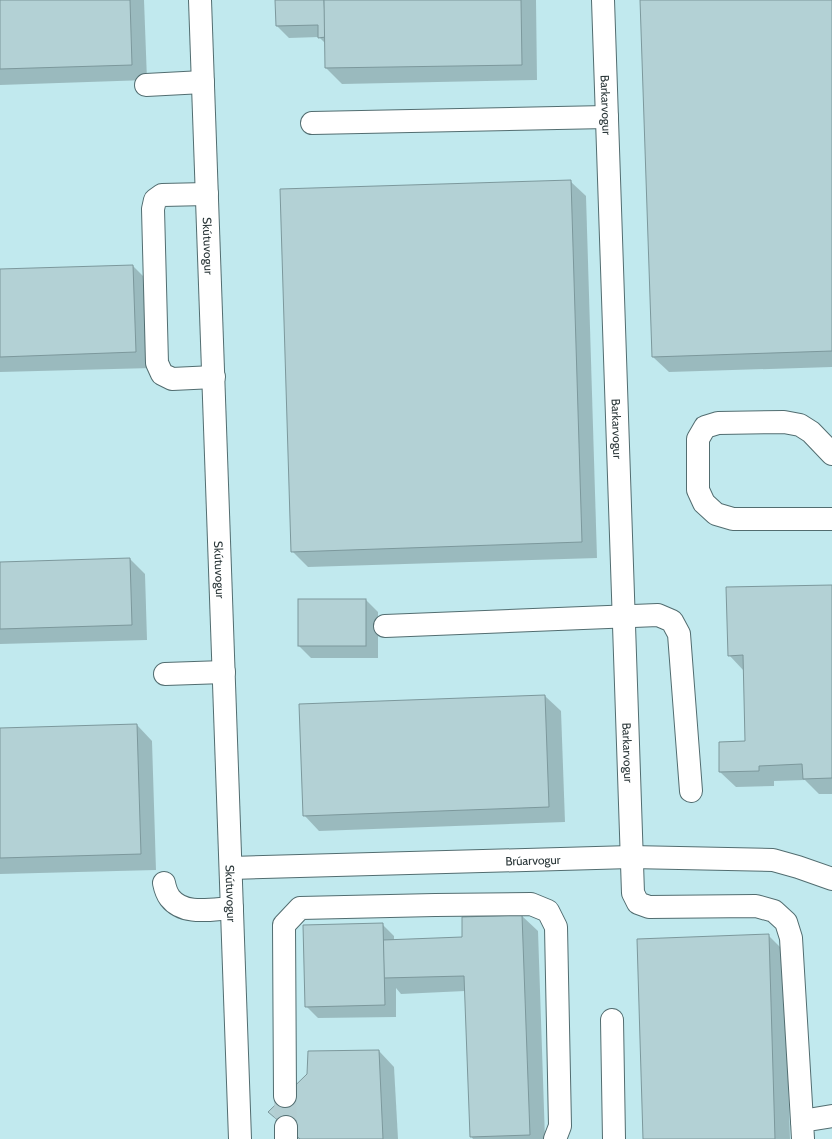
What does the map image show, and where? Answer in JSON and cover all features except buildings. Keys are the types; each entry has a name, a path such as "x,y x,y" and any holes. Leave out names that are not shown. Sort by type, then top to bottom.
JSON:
{"street":[{"name":"Skútuvogur","path":"200,0 240,1139"},
{"name":"Barkarvogur","path":"603,0 632,893 638,903 649,907 756,906 774,911 786,922 791,938 803,1130"},
{"path":"146,85 203,82"},
{"path":"312,123 607,117"},
{"path":"207,194 162,195 155,200 153,209 157,363 162,374 172,379 214,377"},
{"path":"832,454 811,432 800,424 784,422 718,423 705,427 698,438 698,490 704,503 716,514 733,519 832,519"},
{"path":"385,626 658,615 672,621 680,634 691,791"},
{"path":"164,674 224,672"},
{"name":"Brúarvogur","path":"231,868 631,857 773,860 832,879"},
{"path":"164,884 169,897 180,907 193,910 232,908"},
{"path":"285,1096 284,925 300,908 530,904 548,911 556,926 560,1126 555,1139"},
{"path":"612,1020 614,1139"},
{"path":"803,1130 832,1116"}],"shaded area":[{"path":"0,0 832,0 832,1139 0,1139"}],"tunnel":[{"path":"285,1096 286,1127"}]}
